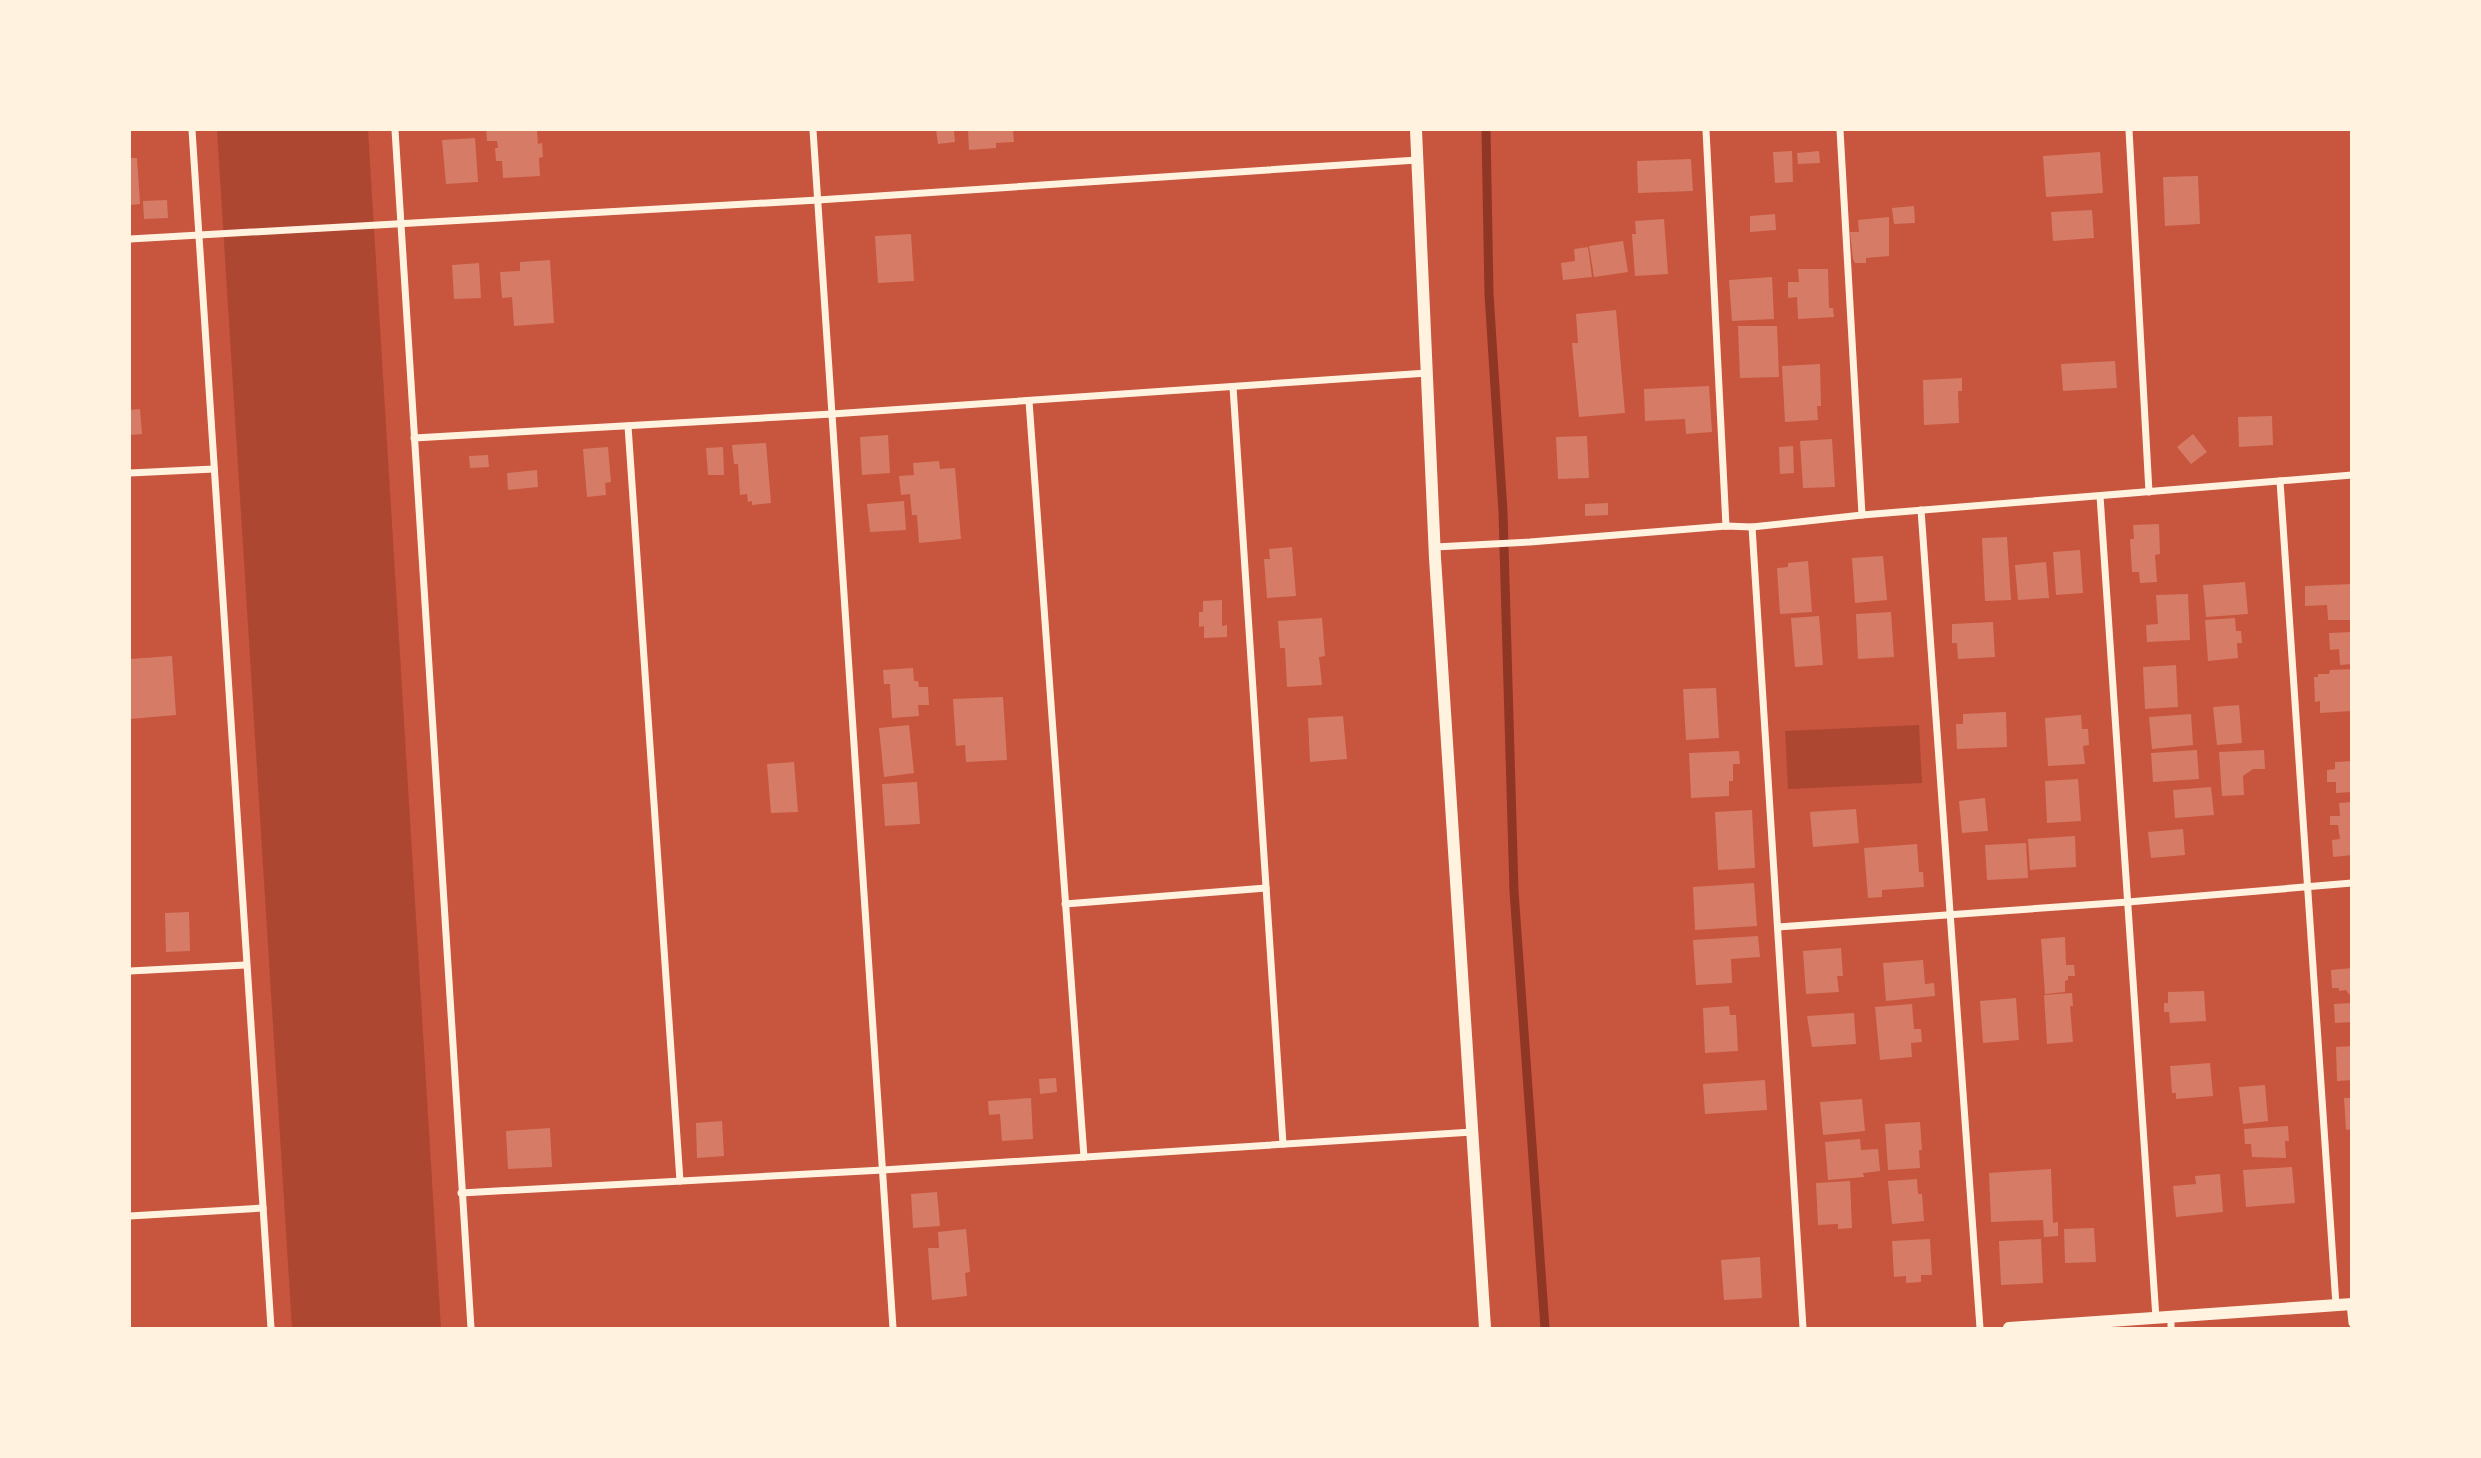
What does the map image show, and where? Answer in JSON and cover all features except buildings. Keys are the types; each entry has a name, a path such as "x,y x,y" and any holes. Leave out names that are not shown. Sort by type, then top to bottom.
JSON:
{"street":[{"path":"192,130 271,1328"},
{"path":"395,130 471,1328"},
{"path":"813,130 893,1328"},
{"path":"1416,130 1435,547 1485,1328"},
{"path":"1706,130 1726,526"},
{"path":"1840,130 1862,515"},
{"path":"2129,130 2150,492"},
{"path":"130,239 818,200 1417,160"},
{"path":"414,438 832,414 1427,373"},
{"path":"1233,387 1283,1144"},
{"path":"1028,401 1084,1157"},
{"path":"628,426 680,1181"},
{"path":"130,473 214,469"},
{"path":"1435,547 1726,526 1752,527 1862,515 2351,475"},
{"path":"2280,481 2336,1305"},
{"path":"2100,496 2156,1318"},
{"path":"1922,510 1980,1328"},
{"path":"1752,527 1803,1328"},
{"path":"1778,927 2351,883"},
{"path":"1065,904 1266,888"},
{"path":"130,971 246,965"},
{"path":"461,1193 883,1170 1472,1132"},
{"path":"130,1216 263,1209"},
{"path":"2009,1328 2156,1318 2171,1323 2351,1304 2351,1323"}],"shaded area":[{"path":"217,130 368,130 441,1328 292,1328"},
{"path":"1919,725 1922,783 1788,789 1785,731"}],"waterway":[{"path":"1486,130 1489,294 1503,512 1514,891 1545,1328"}]}
